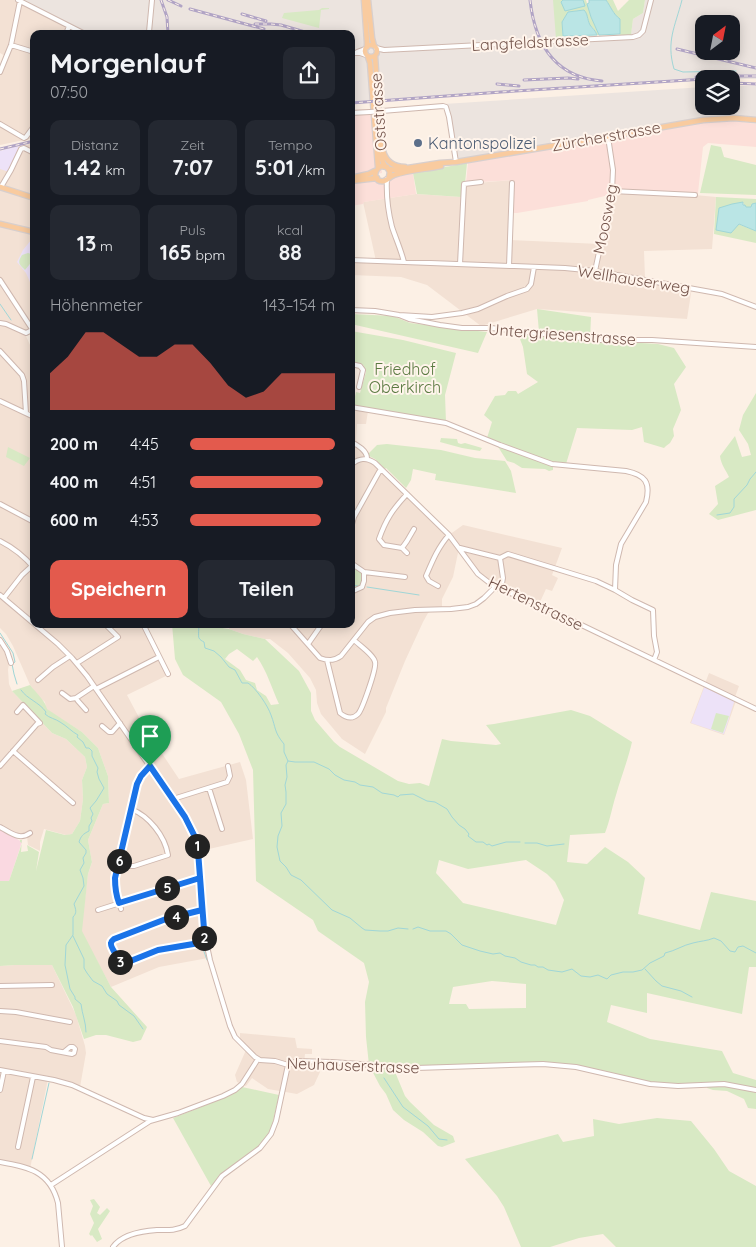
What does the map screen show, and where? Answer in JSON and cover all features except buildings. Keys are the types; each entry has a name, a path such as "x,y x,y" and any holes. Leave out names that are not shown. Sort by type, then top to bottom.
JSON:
{"main road":[{"path":"364,0 366,48 367,56 371,58 375,55 375,47 372,38 368,0"},
{"path":"366,48 370,45 375,47"},
{"name":"Oststrasse","path":"375,55 380,149 382,161 387,168"},
{"name":"Oststrasse","path":"367,56 370,72 377,169"},
{"name":"Zürcherstrasse","path":"387,168 394,170 456,162 703,120 734,118 756,120"},
{"path":"381,144 385,157 390,163 398,166 419,166"},
{"name":"Zürcherstrasse","path":"388,178 396,174 456,162"},
{"path":"355,178 369,174 381,166 387,168 390,174 384,181 378,179 355,179"},
{"path":"377,169 375,175 378,179"},
{"path":"0,187 30,197"},
{"path":"0,224 30,232"}],"street":[{"path":"149,30 152,0"},
{"name":"Langfeldstrasse","path":"375,47 384,50 633,37 642,32 651,0"},
{"path":"0,72 12,44 19,1 77,30"},
{"path":"68,30 69,26"},
{"path":"12,44 30,51"},
{"path":"355,52 366,48"},
{"name":"Langfeldstrasse","path":"375,55 384,50"},
{"path":"355,53 367,56"},
{"path":"355,113 443,106 448,112 456,162"},
{"path":"0,124 24,138 30,132"},
{"name":"Moosweg","path":"595,271 612,191 613,170 608,136"},
{"path":"0,187 22,148 30,151"},
{"path":"386,195 388,178"},
{"path":"378,179 386,195 392,228 404,262"},
{"path":"460,264 464,184 482,182"},
{"path":"509,266 512,183"},
{"path":"612,191 695,195"},
{"name":"Wellhauserweg","path":"355,260 595,271 722,294 756,307"},
{"path":"355,310 399,315 443,316 462,313 478,309 527,289 531,284 534,267"},
{"path":"0,280 30,326"},
{"name":"Untergriesenstrasse","path":"399,315 408,319 462,328 491,328 599,340 652,340 756,347"},
{"path":"0,324 6,324 26,333 30,332"},
{"path":"0,351 22,375 26,413"},
{"path":"355,365 360,366 363,370 360,387"},
{"path":"0,401 30,415"},
{"path":"355,408 446,423 552,464 626,471 636,473 644,478 647,483 646,502 620,544 616,565 615,590"},
{"name":"Hertenstrasse","path":"355,444 366,453 367,458 381,469 449,535 478,574 495,587 540,605 756,709"},
{"path":"355,462 367,458"},
{"path":"355,515 381,469"},
{"path":"407,494 385,522 379,539 384,545 402,548 408,553"},
{"path":"0,504 30,520"},
{"path":"402,548 414,528"},
{"path":"438,586 429,581 426,576 434,556 449,535"},
{"path":"0,541 15,549 30,563"},
{"path":"459,548 500,558 508,554 589,578 653,610 657,652 654,660"},
{"path":"500,558 503,578 501,589"},
{"path":"355,566 364,572 405,577"},
{"path":"30,568 2,597 30,621"},
{"path":"355,590 362,586 364,572"},
{"path":"294,628 320,658 335,660 368,622 377,616 415,610 468,607 476,604 495,587"},
{"path":"38,628 77,664 185,817 197,846 205,942 230,1026 235,1037 258,1058 242,1084 230,1093 178,1113 153,1120 51,1185"},
{"path":"77,664 118,637 109,628"},
{"path":"145,628 168,674"},
{"path":"308,644 319,628"},
{"path":"0,640 8,651 11,663"},
{"path":"326,660 340,712 349,717 356,716 359,714 365,700 376,663 354,640"},
{"path":"38,680 70,656"},
{"path":"62,693 70,699 76,698 159,657"},
{"path":"76,698 86,710"},
{"path":"1,762 40,723 23,705 17,712"},
{"path":"102,726 109,732 112,732 120,723"},
{"path":"13,751 73,803"},
{"path":"121,909 115,885 118,864 137,784 150,766"},
{"path":"173,799 227,782 230,776 228,766"},
{"path":"209,788 222,829"},
{"path":"118,864 134,866 168,855 157,830 145,817 131,809"},
{"path":"0,827 18,837 30,833"},
{"path":"98,910 200,878"},
{"path":"202,910 166,919 130,932 114,939 111,945 123,964 158,950 205,942"},
{"path":"0,986 52,985"},
{"path":"0,1011 70,1022"},
{"path":"0,1041 64,1052"},
{"name":"Neuhauserstrasse","path":"258,1058 260,1060 275,1060 288,1065 297,1061 416,1068 543,1064 576,1067 650,1084 678,1086 724,1084 756,1090"},
{"path":"113,1247 119,1240 131,1235 147,1231 179,1229 185,1226 222,1176 264,1144 271,1134 276,1121 288,1065"},
{"path":"0,1090 2,1071 54,1080 77,1086 153,1120"},
{"path":"18,1147 33,1077"},
{"path":"0,1162 23,1166 34,1171 51,1185 58,1203 62,1247"}],"shaded area":[{"path":"0,0 14,0 74,30 30,30 30,138 0,145 0,71 7,57 0,53"},
{"path":"14,0 554,0 557,39 631,34 633,19 643,13 645,0 756,0 756,79 740,79 740,70 695,70 695,81 355,104 355,30 74,30"},
{"path":"740,86 756,86 756,120 719,118 456,162 448,112 444,104 695,88 695,115 740,115"},
{"path":"376,109 382,173 355,178 355,110"},
{"path":"720,121 756,124 756,147 708,143 703,147 698,193 611,190 609,195 588,201 512,213 514,180 466,183 468,163 704,122"},
{"path":"30,144 30,332 26,333 26,336 30,345 30,628 150,628 148,629 170,674 127,695 143,725 179,779 240,762 246,780 253,839 200,851 198,858 204,932 210,960 208,958 159,967 111,987 81,931 88,874 92,862 88,840 103,804 109,803 108,776 98,748 82,732 46,709 45,702 30,685 13,646 0,628 0,152"},
{"path":"19,146 9,172 0,169 0,151"},
{"path":"413,173 416,194 364,202 363,204 355,205 355,182"},
{"path":"512,180 510,240 600,244 612,191 716,197 712,249 644,251 645,278 692,287 687,319 537,309 481,326 427,285 401,277 355,275 355,260 376,261 363,202 416,194 461,197 464,184"},
{"path":"30,241 30,282 26,273 17,262"},
{"path":"355,407 368,411 366,424 357,424 356,440 367,458 373,461 449,535 463,525 562,548 552,575 558,578 552,591 546,589 540,602 523,598 495,587 478,574 459,548 453,577 442,599 442,609 432,610 423,622 405,661 386,712 365,754 342,739 321,714 317,703 316,690 310,678 288,653 270,639 243,634 229,628 355,628 355,590 362,587 355,572"},
{"path":"0,639 10,658 8,670 9,684 12,691 52,733 66,739 85,757 87,767 82,780 83,799 80,821 72,834 66,835 44,829 40,842 40,851 28,845 27,837 16,838 0,829"},
{"path":"709,673 739,686 735,697 756,708 756,711 736,701 724,735 690,723"},
{"path":"705,685 735,699 724,734 691,723"},
{"path":"0,829 22,842 9,881 0,881"},
{"path":"52,965 76,1015 86,1053 80,1087 48,1079 30,1169 0,1162 0,966"},
{"path":"240,1033 295,1038 297,1048 312,1049 312,1054 305,1054 304,1063 320,1063 320,1072 314,1085 297,1094 268,1089 252,1078 246,1086 237,1082 235,1075 246,1050 241,1042"}],"green space":[{"path":"553,0 563,0 561,2 586,0 599,35 590,25 587,15 583,10 568,12 562,22 563,38 556,39"},
{"path":"606,0 613,0 618,11 629,0 645,0 643,13 633,19 631,35 620,35 620,19"},
{"path":"322,8 329,9 321,10 319,28 282,18 284,13 319,10"},
{"path":"711,145 721,147 724,157 756,165 756,195 700,193"},
{"path":"467,163 465,183 462,183 461,197 417,194 413,173"},
{"path":"716,197 756,199 756,203 752,204 751,207 745,207 743,202 731,233 738,224 756,231 756,243 714,234"},
{"path":"30,254 30,264 25,270 19,262 22,255"},
{"path":"537,309 591,317 590,340 658,344 674,348 686,367 674,384 681,410 673,429 674,436 670,443 664,448 644,442 642,427 632,430 577,428 566,464 553,467 553,470 549,471 545,469 522,468 507,461 495,442 487,438 492,422 484,415 495,396 505,395 508,391 516,391 518,394 538,382 527,374 523,347 518,334 588,339 539,332"},
{"path":"355,314 393,316 410,323 487,332 478,353 355,325"},
{"name":"Friedhof Oberkirch","path":"355,332 403,340 456,353 445,395 446,422 355,406 356,392 360,393 366,372 363,365 355,363"},
{"path":"756,393 756,510 718,520 709,514 718,504 715,486 729,477 722,465 720,456 735,436 742,457 751,455 748,444 739,430 743,415"},
{"path":"441,438 457,439 458,443 482,448 480,451 462,448 440,442"},
{"path":"387,444 441,450 475,458 505,461 511,471 516,493 435,480 436,474 413,469 411,480 406,488 386,468 368,454 377,445"},
{"path":"8,447 30,458 24,466 6,457"},
{"path":"355,566 364,572 364,581 355,588"},
{"path":"172,628 222,628 265,639 299,671 311,693 311,711 315,720 334,742 398,781 409,784 420,783 429,786 442,739 501,744 486,725 571,710 590,716 632,742 605,833 570,835 567,862 587,864 605,847 628,862 645,878 638,914 700,930 711,892 756,901 756,967 749,967 742,1014 647,993 647,1013 611,1005 607,1022 650,1039 722,1051 733,1073 756,1080 756,1109 748,1108 744,1099 727,1091 707,1088 706,1084 650,1084 576,1067 543,1064 393,1067 405,1096 410,1102 434,1125 453,1136 455,1142 442,1147 438,1146 423,1132 404,1120 393,1110 369,1065 365,1002 369,982 364,963 318,931 313,920 256,881 253,770 239,734 221,702 183,675 175,659","holes":["237,649 253,661 257,657 261,662 279,704 271,705 266,696 257,690 255,683 246,680 240,670 225,659","439,860 468,869 526,860 547,874 555,882 564,900 556,925 463,903 436,873","492,981 526,984 526,1008 469,1009 466,1004 449,1004 453,987"]},
{"path":"30,685 47,709 82,732 98,748 108,776 109,803 103,804 88,840 92,862 88,874 82,931 111,987 147,1027 141,1040 133,1042 106,1035 96,1035 84,1039 73,1007 52,965 0,966 0,881 9,881 22,844 21,852 28,851 27,845 39,852 36,871 46,830 65,835 72,834 80,821 83,799 82,780 87,767 85,757 66,739 52,733 12,691"},
{"path":"716,713 729,716 723,733 711,729"},
{"path":"242,1087 279,1095 271,1130 256,1150 235,1164 211,1186 173,1118 231,1095"},
{"path":"657,1118 691,1121 729,1171 756,1186 756,1247 616,1247 603,1234 579,1238 550,1247 521,1247 504,1207 497,1196 465,1159 558,1134 563,1142 594,1136 593,1119 619,1124"},
{"path":"94,1199 100,1207 97,1213 100,1215 107,1208 110,1211 98,1229 102,1239 97,1242 89,1234 94,1223 90,1214 93,1206 90,1200"}],"water":[{"path":"563,0 583,0 585,6 565,11 561,2"},
{"path":"589,0 606,0 620,19 620,34 599,35 587,4"},
{"path":"584,10 590,25 597,35 563,36 562,22 568,12"},
{"path":"743,202 743,205 746,207 751,207 752,204 756,203 756,231 739,224 731,233 716,230 719,208"}],"waterway":[{"path":"682,0 671,42 672,59 674,69 683,72 695,72"},
{"path":"0,304 11,320"},
{"path":"717,515 730,513 734,507 734,499 756,472"},
{"path":"367,587 419,595"},
{"path":"199,628 199,637 204,642 205,648 214,651 221,657 229,667 235,670 242,683 251,685 265,702 277,733 284,744 284,752 288,761 285,785 286,804 281,813 282,826 278,836 277,847 280,861 291,875 301,880 332,910 350,918 365,930 388,931 398,928 408,929"},
{"path":"0,633 13,653 15,662 12,664 17,684"},
{"path":"21,690 26,696 37,703 46,712 45,714 78,735 77,737 86,748 92,751 92,756 98,768 99,779 104,788 90,808 93,814 89,831 82,835 79,842 86,850 83,858 84,863 80,870 84,886 74,904 76,911 73,917 73,935 66,945 65,965 70,989 75,999 81,1004 86,1032"},
{"path":"288,761 314,762 329,769 344,780 373,787 382,793 398,797 400,795 413,794 427,801 435,802 447,809 459,825 469,834 468,836 476,842 483,842 492,846 506,842 520,842"},
{"path":"525,843 537,843 547,846 564,844"},
{"path":"198,899 198,908"},
{"path":"199,915 201,940"},
{"path":"413,929 418,927 430,931 446,931 462,945 480,951 493,954 500,953 548,970 562,972 572,969 581,976 590,977 598,975 607,979 611,975 642,970 650,963 664,956 665,953 689,944 714,938 721,941 730,951 735,952 738,947 743,946 756,953"},
{"path":"73,936 84,959 84,968 93,981 102,986 107,994 134,1016 143,1029"},
{"path":"202,946 207,960"},
{"path":"645,969 662,986 681,991 692,997"},
{"path":"384,1078 403,1107 428,1126 439,1139 447,1140"},
{"path":"32,1159 49,1083"}],"railway":[{"path":"161,0 167,17 168,30"},
{"path":"168,0 181,6"},
{"path":"530,0 537,31 542,44 550,56 571,73 602,81"},
{"path":"190,9 264,29"},
{"path":"242,14 266,21"},
{"path":"255,24 281,25 298,30"},
{"path":"677,49 756,68"},
{"path":"740,76 756,76"},
{"path":"524,80 578,79"},
{"path":"355,103 695,80"},
{"path":"740,83 756,84"},
{"path":"497,84 519,86"},
{"path":"0,149 30,142"}],"place":[{"name":"Kantonspolizei","path":"418,143"}],"route":[{"path":"150,766 185,817 194,835 198,851 205,942 158,950 123,964 111,945 114,939 166,919 202,910 200,878 119,903 117,898 115,878 137,784 150,766"}]}
